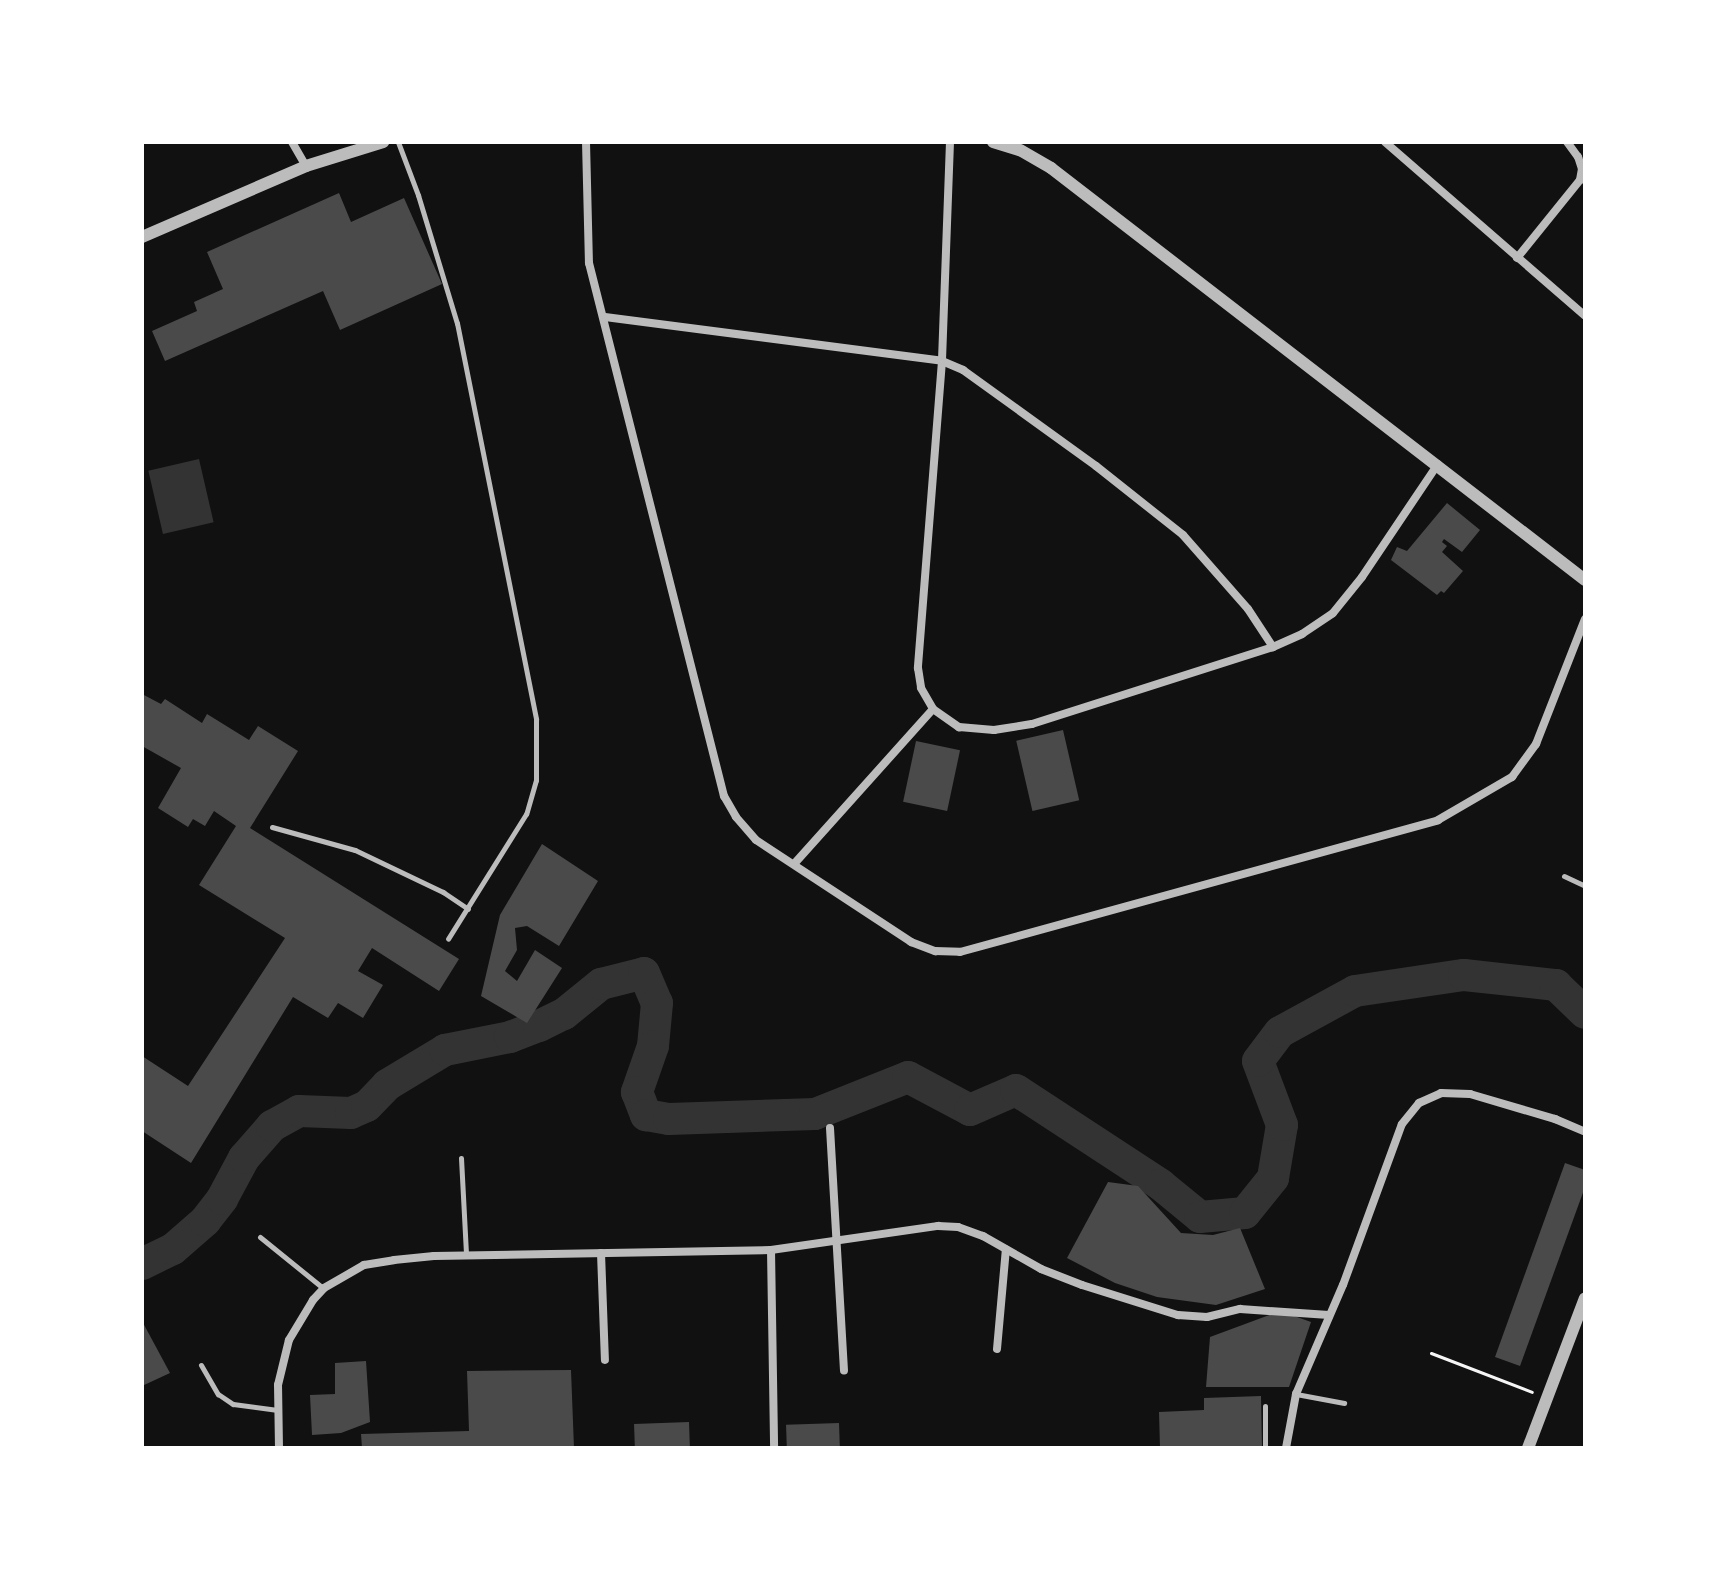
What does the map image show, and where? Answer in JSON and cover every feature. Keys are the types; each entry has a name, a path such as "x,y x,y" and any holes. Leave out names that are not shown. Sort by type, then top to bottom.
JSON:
{"street":[{"path":"292,142 306,166"},
{"path":"142,237 306,166 383,142"},
{"path":"586,142 589,263 724,796 736,817 756,840 911,942 935,951 960,952 1415,828 1481,798 1512,777 1536,744 1585,619"},
{"path":"950,142 942,361 918,668 921,688 933,709 959,727 994,730 1032,724 1273,647 1302,634 1333,613 1362,577 1438,464"},
{"path":"993,142 1020,150 1051,168 1585,580"},
{"path":"1385,142 1585,316"},
{"path":"1517,258 1580,180 1578,157 1567,142"},
{"path":"605,317 942,361 985,384 1183,535 1248,609 1273,647"},
{"path":"794,864 933,709"},
{"path":"1286,1448 1296,1394 1402,1124 1419,1103 1441,1093 1470,1094 1555,1119 1585,1132"},
{"path":"830,1128 844,1371"},
{"path":"279,1448 278,1385 289,1340 324,1288 364,1265 466,1256 771,1250 938,1226 970,1232 1082,1285 1178,1315 1207,1317 1240,1309 1329,1315"},
{"path":"997,1349 1006,1249"},
{"path":"771,1250 774,1448"},
{"path":"601,1253 605,1360"},
{"path":"1528,1448 1585,1298"}],"lane":[{"path":"398,142 418,195 457,323 536,719 536,780 526,814 448,939"},
{"path":"272,827 355,850 443,892 468,909"},
{"path":"1564,876 1585,886"},
{"path":"461,1158 466,1256"},
{"path":"260,1237 324,1288"},
{"path":"201,1365 218,1394 233,1404 278,1410"},
{"path":"1296,1394 1344,1403"},
{"path":"1265,1406 1265,1448"}],"path":[{"path":"1431,1353 1547,1398"}],"shaded area":[{"path":"199,459 214,522 163,534 148,471"}],"building":[{"path":"339,193 351,222 404,198 442,284 340,330 323,291 165,361 152,331 197,311 194,302 223,289 207,252"},
{"path":"1447,503 1480,530 1462,552 1444,539 1442,542 1447,546 1442,552 1463,571 1444,593 1441,591 1437,595 1391,560 1397,547 1407,551"},
{"path":"142,694 161,704 165,699 202,723 207,714 249,740 258,726 298,751 250,828 459,959 439,991 372,948 358,971 383,985 363,1018 338,1003 328,1018 293,997 191,1163 142,1131 142,1056 188,1086 285,938 199,885 236,826 214,811 205,826 193,819 188,827 158,808 181,768 142,746"},
{"path":"1063,730 1079,800 1032,811 1016,741"},
{"path":"916,741 960,750 947,811 903,802"},
{"path":"542,844 598,881 559,946 527,926 515,928 517,950 505,971 517,981 535,950 562,968 527,1023 481,996 500,915"},
{"path":"1565,1163 1585,1170 1585,1187 1520,1366 1495,1357"},
{"path":"1108,1182 1138,1186 1181,1233 1213,1235 1240,1228 1265,1289 1216,1305 1157,1297 1115,1283 1067,1258"},
{"path":"1280,1311 1311,1322 1289,1387 1206,1387 1210,1337"},
{"path":"142,1321 170,1373 142,1386"},
{"path":"366,1361 370,1422 341,1433 312,1435 310,1395 335,1394 335,1363"},
{"path":"571,1370 574,1448 362,1448 361,1434 469,1431 467,1371"},
{"path":"1261,1396 1262,1448 1160,1448 1159,1412 1204,1410 1204,1398"},
{"path":"689,1422 690,1448 635,1448 634,1424"},
{"path":"839,1423 840,1448 787,1448 786,1425"}],"waterway":[{"path":"142,1264 173,1249 205,1221 222,1199 244,1158 272,1126 299,1111 351,1113 367,1106 387,1085 445,1050 510,1037 539,1026 564,1014 601,984 644,973 657,1003 653,1046 637,1092 646,1115 669,1119 815,1114 908,1077 970,1110 1016,1090 1161,1185 1200,1217 1245,1213 1273,1178 1282,1125 1258,1061 1280,1032 1355,991 1464,975 1556,985 1585,1013"}]}
